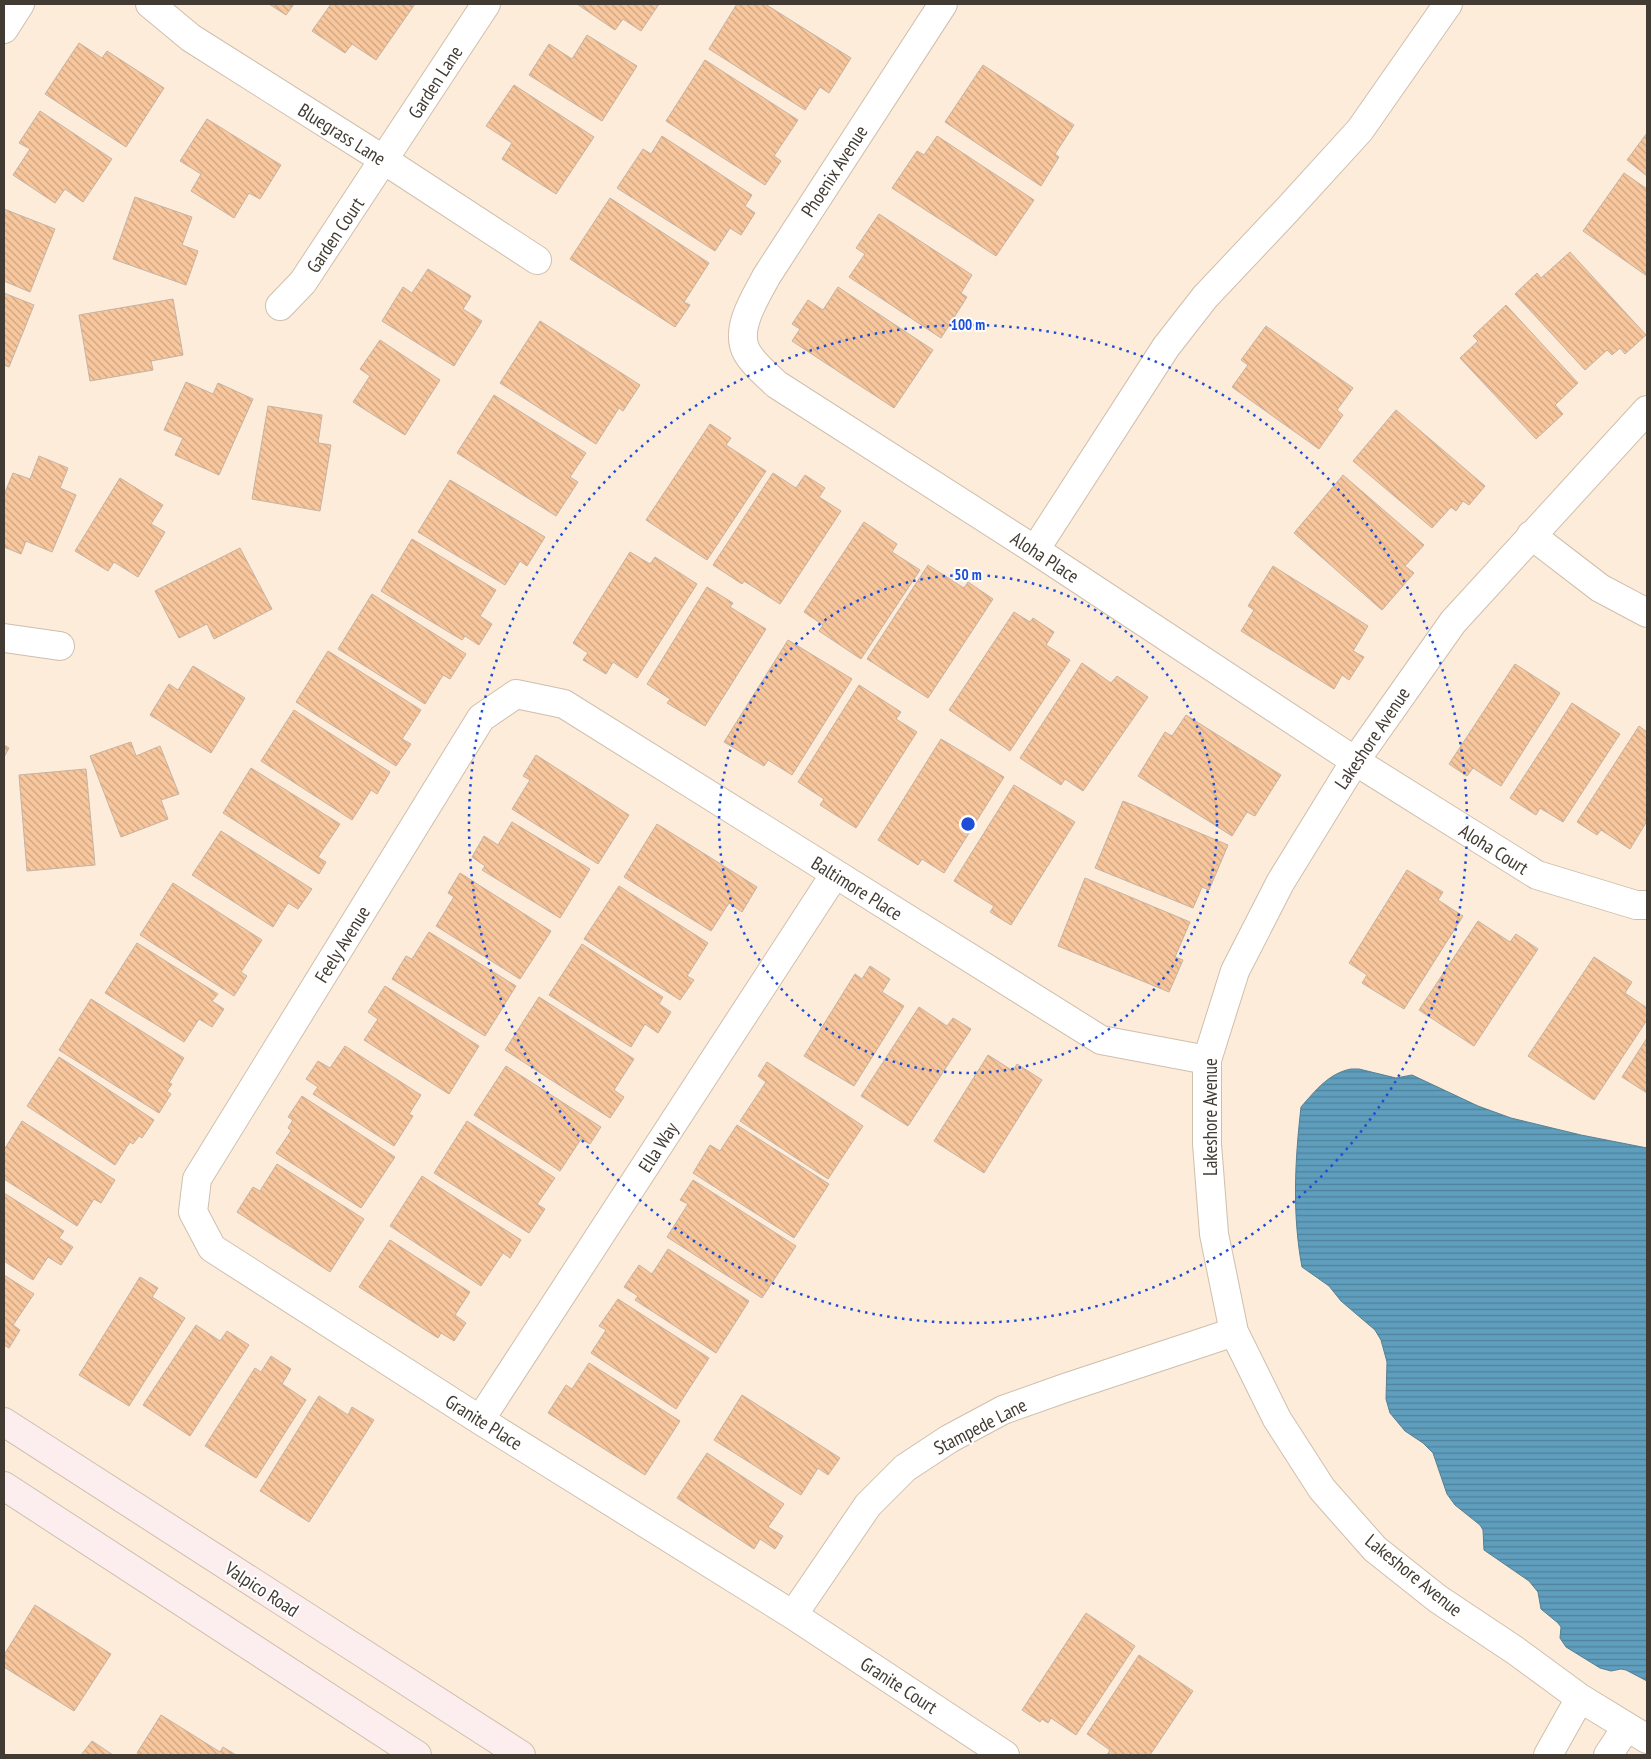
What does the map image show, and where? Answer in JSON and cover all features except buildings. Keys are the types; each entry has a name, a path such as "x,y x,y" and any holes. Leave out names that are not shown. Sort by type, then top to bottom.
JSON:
{"main road":[{"name":"Valpico Road","path":"4,1422 521,1755"},
{"path":"4,1486 417,1755"}],"street":[{"path":"4,29 20,4"},
{"name":"Bluegrass Lane","path":"150,4 191,38 384,160 537,260"},
{"name":"Garden Lane","path":"384,160 486,4"},
{"name":"Phoenix Avenue","path":"744,345 744,319 766,276 943,4"},
{"path":"1035,550 1166,347 1205,297 1360,130 1448,4"},
{"name":"Garden Court","path":"280,306 303,282 384,160"},
{"name":"Aloha Place","path":"744,345 757,366 776,384 1035,550 1355,761"},
{"name":"Lakeshore Avenue","path":"1637,1733 1580,1698 1516,1651 1438,1599 1375,1548 1322,1489 1277,1420 1234,1332 1214,1234 1207,1144 1207,1060 1235,971 1280,883 1355,761 1453,622 1647,410"},
{"path":"1531,535 1600,588 1647,613"},
{"path":"4,638 60,646"},
{"name":"Baltimore Place","path":"516,694 564,704 1101,1040 1207,1060"},
{"name":"Feely Avenue","path":"193,1212 197,1179 476,726 481,718 516,694"},
{"name":"Aloha Court","path":"1355,761 1537,875 1636,904 1647,905"},
{"name":"Ella Way","path":"480,1420 835,874"},
{"name":"Granite Place","path":"193,1212 212,1248 480,1420 793,1615"},
{"name":"Stampede Lane","path":"793,1615 868,1504 905,1468 948,1439 1002,1410 1234,1332"},
{"name":"Granite Court","path":"793,1615 1005,1755"},
{"path":"1548,1755 1580,1698"},
{"path":"1608,1755 1637,1733"}],"water":[{"path":"1351,1069 1359,1069 1396,1078 1412,1075 1478,1106 1511,1118 1581,1135 1647,1148 1647,1681 1626,1670 1611,1671 1600,1668 1566,1647 1560,1638 1561,1627 1541,1609 1538,1592 1529,1581 1484,1550 1483,1530 1480,1525 1455,1505 1447,1494 1433,1453 1423,1443 1405,1431 1390,1413 1386,1399 1387,1362 1381,1340 1375,1330 1341,1301 1329,1286 1302,1267 1295,1187 1301,1107 1329,1079 1336,1074"}]}
